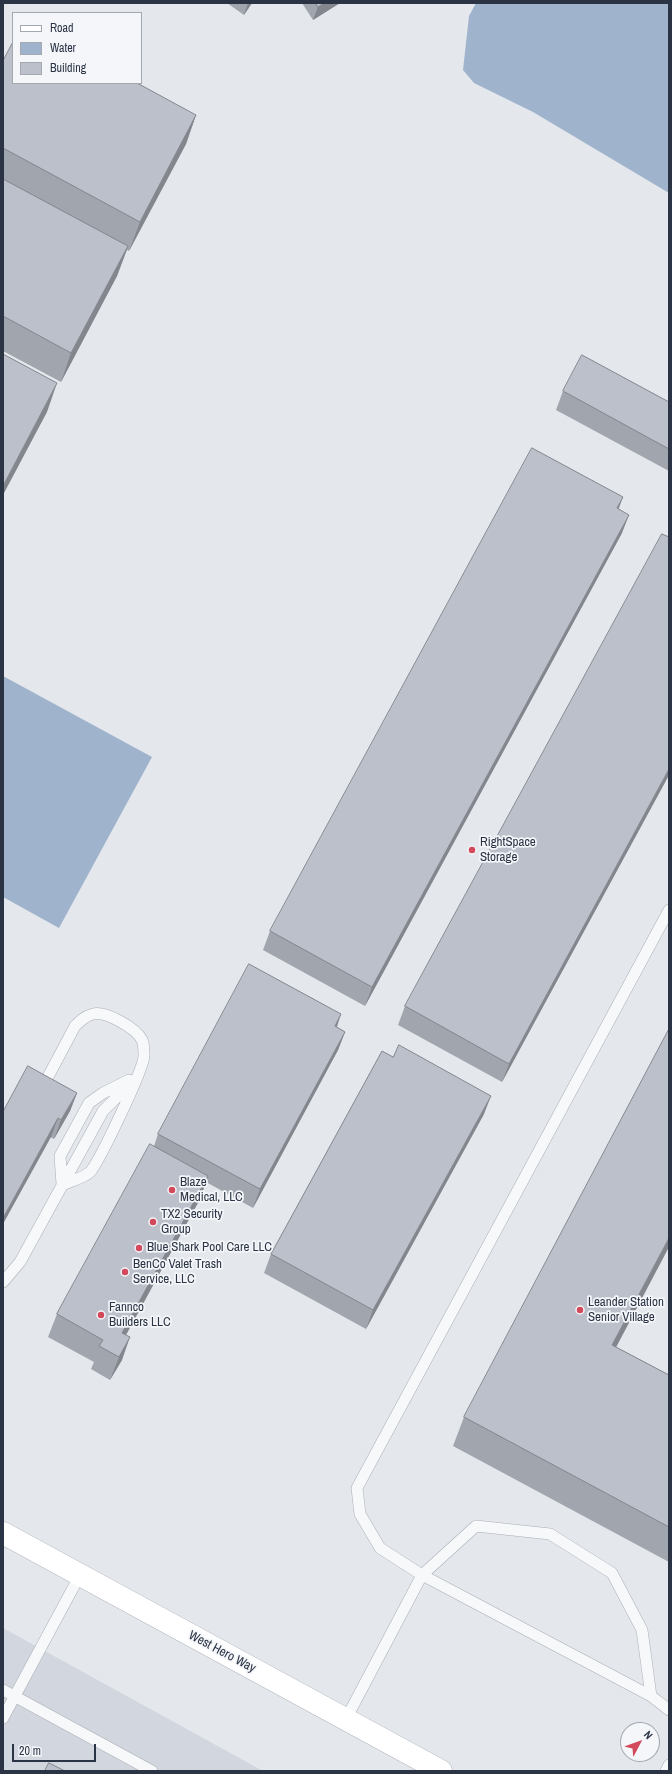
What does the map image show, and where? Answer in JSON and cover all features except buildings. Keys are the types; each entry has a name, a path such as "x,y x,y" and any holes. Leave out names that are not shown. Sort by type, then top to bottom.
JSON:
{"main road":[{"name":"West Hero Way","path":"3,1534 441,1771"}],"lane":[{"path":"669,910 357,1488 360,1514 380,1548 422,1575 651,1696 669,1710"},
{"path":"38,1094 75,1026 83,1018 93,1014 104,1014 124,1023 142,1040 145,1057 138,1076 117,1121 89,1172 62,1185"},
{"path":"3,1282 20,1262 103,1111 138,1076"},
{"path":"62,1185 60,1156 89,1103 104,1093 138,1076"},
{"path":"346,1719 422,1575 476,1526 550,1534 612,1573 642,1630 651,1696"},
{"path":"3,1718 80,1575"},
{"path":"3,1690 152,1771"},
{"path":"666,1771 669,1765"}],"shaded area":[{"path":"3,1628 263,1771 3,1771"}],"water":[{"path":"476,3 669,3 669,193 533,112 474,83 463,70 469,16"},
{"path":"3,676 152,757 59,928 3,897"}],"place":[{"name":"RightSpace Storage","path":"472,850"},
{"name":"Blaze Medical, LLC","path":"172,1190"},
{"name":"TX2 Security Group","path":"153,1222"},
{"name":"Blue Shark Pool Care LLC","path":"139,1248"},
{"name":"BenCo Valet Trash Service, LLC","path":"125,1272"},
{"name":"Leander Station Senior Village","path":"580,1310"},
{"name":"Fannco Builders LLC","path":"101,1315"}]}
